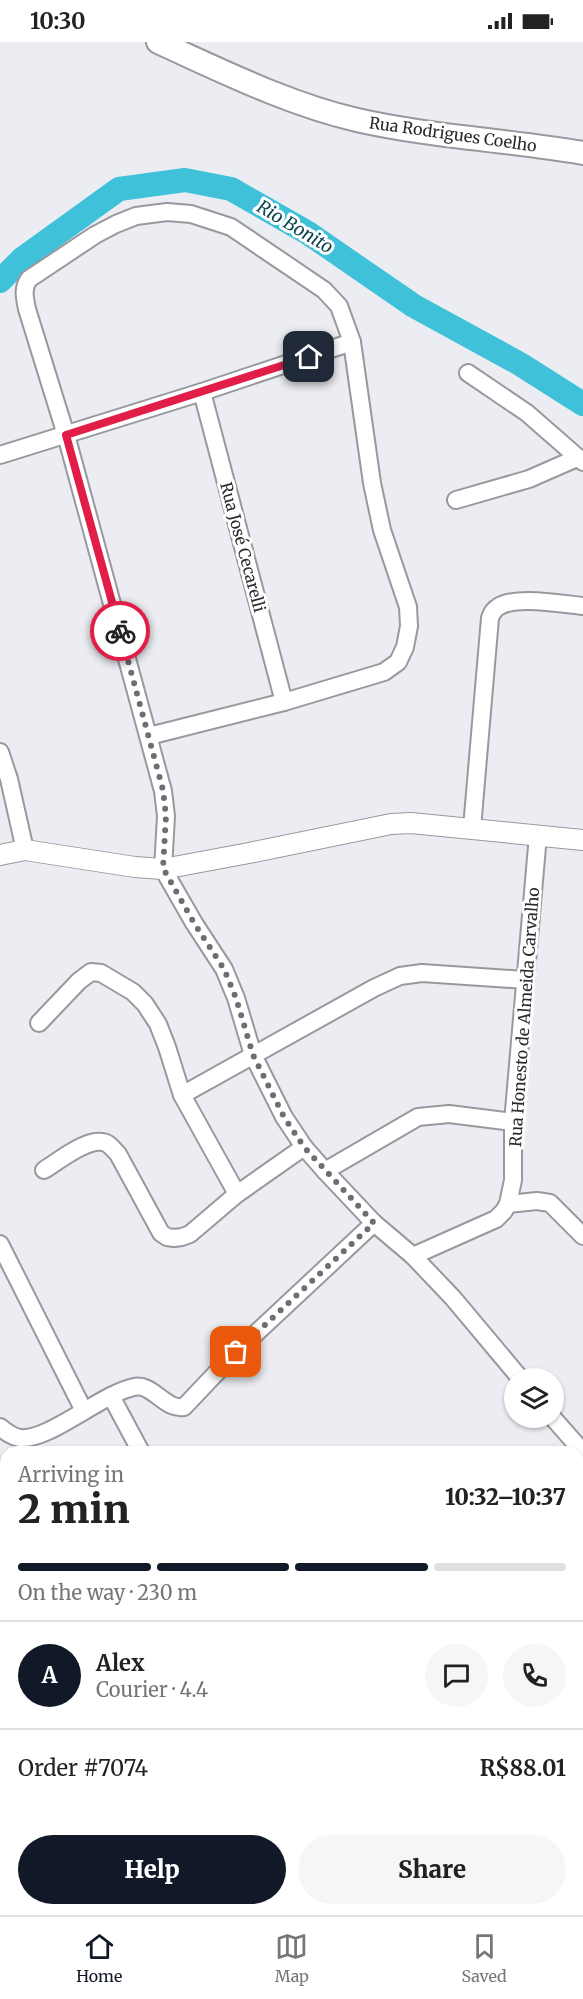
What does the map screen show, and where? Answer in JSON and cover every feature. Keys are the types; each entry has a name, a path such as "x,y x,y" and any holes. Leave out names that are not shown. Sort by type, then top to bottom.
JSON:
{"main road":[{"name":"Rua Rodrigues Coelho","path":"158,42 308,106 355,119 409,131 583,153"}],"street":[{"path":"149,736 284,702 384,672 398,662 405,647 409,626 404,590 382,530 372,483 352,342 339,306 324,290 231,227 191,214 167,212 136,216 95,235 29,279 24,289 27,309 66,435 149,736 165,803 163,868 194,923 224,969 236,998 253,1055 284,1117 304,1147 374,1223 413,1256 453,1298 512,1368"},
{"path":"0,455 352,342"},
{"path":"456,500 529,479 580,460 527,413 468,373"},
{"name":"Rua José Cecarelli","path":"202,392 284,702"},
{"path":"472,828 490,618 493,611 498,606 517,601 583,606"},
{"path":"0,752 9,779 25,850"},
{"path":"0,855 25,850 135,867 163,868 249,854 391,824 411,823 583,840"},
{"name":"Rua Honesto de Almeida Carvalho","path":"508,1204 513,1180 513,1122 538,835"},
{"path":"39,1023 86,974 91,972 101,973 134,992 158,1024 182,1095 237,1194"},
{"path":"182,1095 374,988 400,976 422,973 525,981"},
{"path":"325,1171 411,1120 449,1114 513,1122"},
{"path":"44,1170 90,1142 109,1145 118,1155 161,1233 174,1238 182,1237 199,1228 237,1194 304,1147"},
{"path":"413,1256 487,1224 504,1211 508,1204 537,1201 550,1203 583,1236"},
{"path":"0,1427 14,1436 39,1435 111,1396 134,1387 148,1390 177,1408 184,1407 236,1352 374,1223"},
{"path":"0,1246 84,1411"},
{"path":"111,1396 138,1446"},
{"path":"562,1428 578,1446"}],"waterway":[{"name":"Rio Bonito","path":"0,281 22,259 119,189 185,180 231,189 308,233 414,306 520,364 583,404"}],"way so far":[{"path":"120,631 163,790 166,816 163,868 194,923 224,969 236,998 253,1055 284,1117 304,1147 374,1223 236,1352"}],"route":[{"path":"120,631 66,435 309,357"}]}
